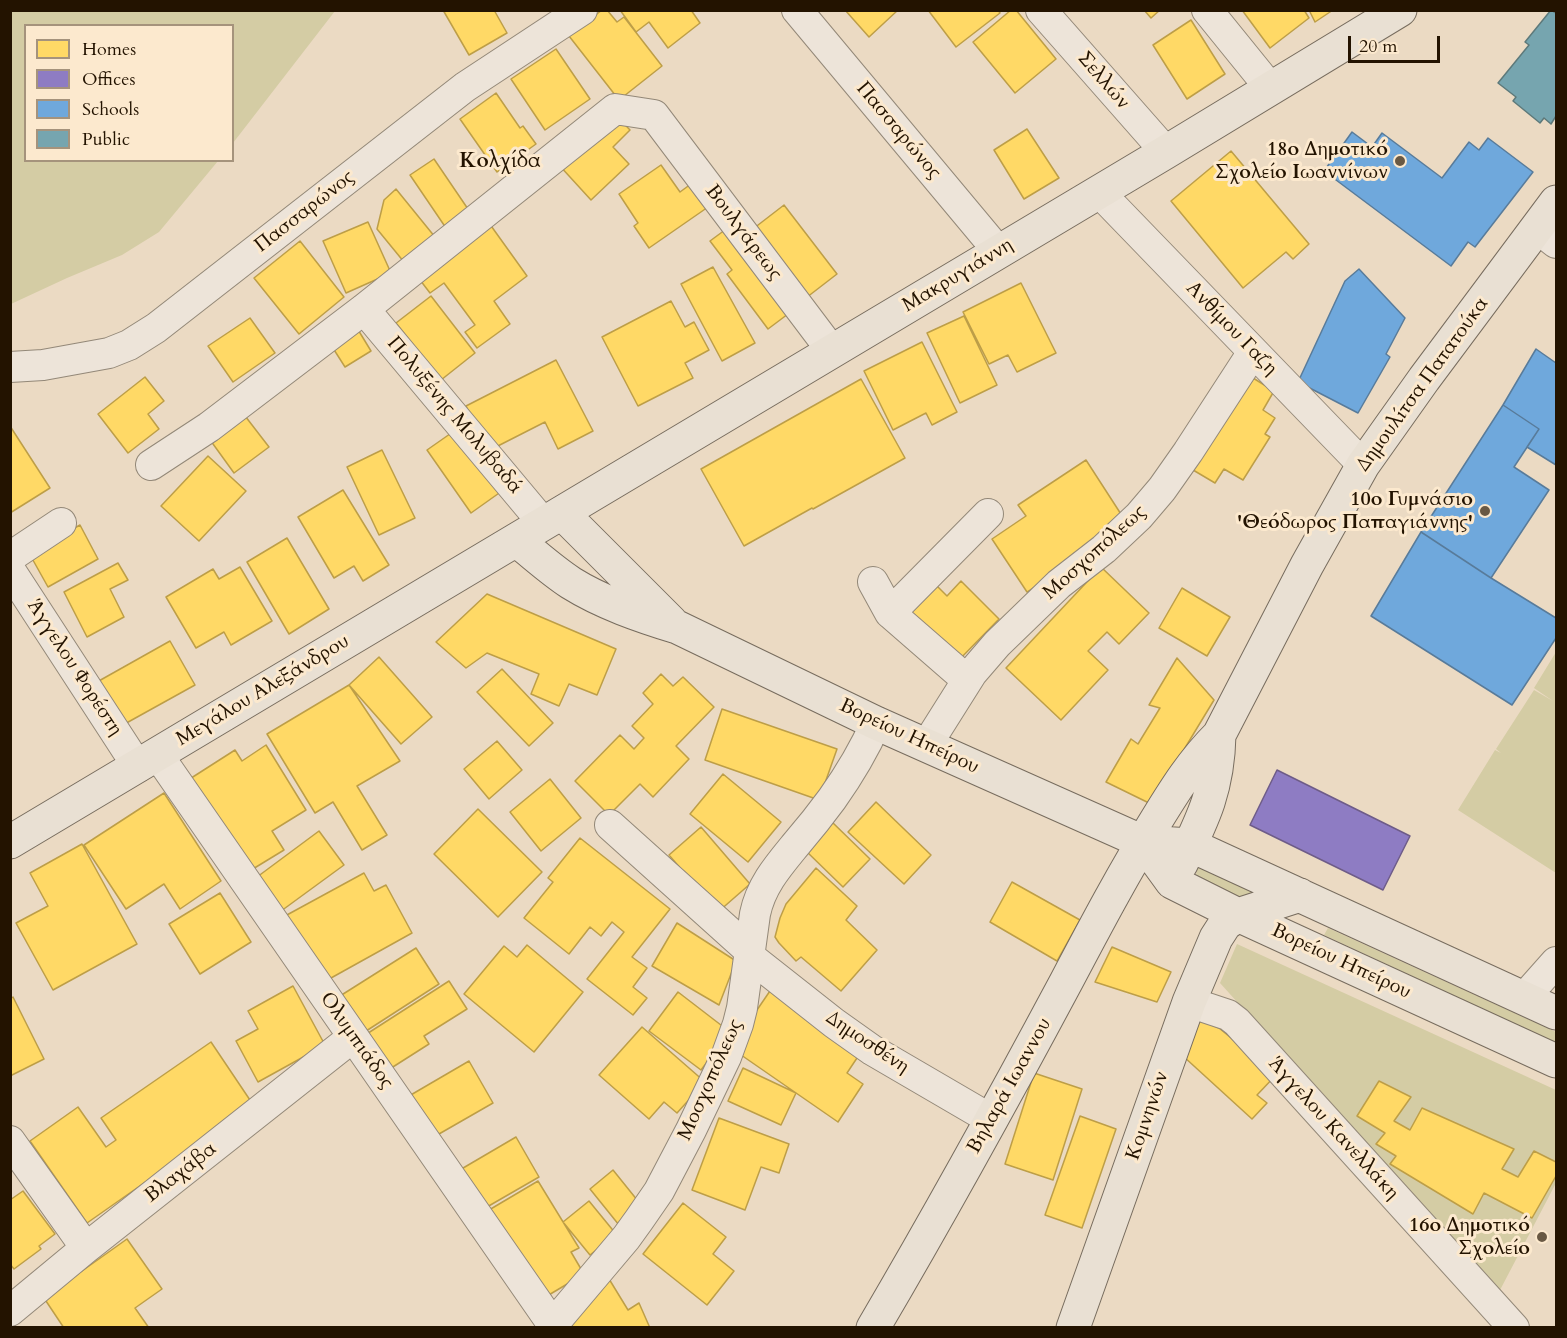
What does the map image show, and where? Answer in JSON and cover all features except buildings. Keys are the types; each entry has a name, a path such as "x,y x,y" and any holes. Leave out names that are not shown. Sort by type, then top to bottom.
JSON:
{"main road":[{"name":"Μακρυγιάννη","path":"516,540 1166,153 1400,10"},
{"name":"Δημουλίτσα Πατατούκα","path":"1143,842 1190,768 1219,735 1307,565 1363,465 1424,379 1547,235 1557,202"},
{"name":"Βορείου Ηπείρου","path":"553,519 677,627"},
{"name":"Βορείου Ηπείρου","path":"516,540 570,583 601,599 644,617 677,627 876,723 1143,842 1190,845 1557,1013"},
{"name":"Μεγάλου Αλεξάνδρου","path":"10,842 516,540"},
{"name":"Δημουλίτσα Πατατούκα","path":"1172,882 1208,808 1219,758 1219,735"},
{"name":"Βορείου Ηπείρου","path":"1143,842 1172,882 1238,915 1557,1061"},
{"name":"Βηλαρά Ιωαννου","path":"873,1328 992,1120 1143,842"},
{"path":"1238,915 1300,895"},
{"name":"Κομνηνών","path":"1073,1328 1189,1002 1216,938 1225,924 1238,915"}],"street":[{"name":"Πασσαρώνος","path":"10,368 43,366 109,353 147,334 465,87 582,10"},
{"name":"Πασσαρώνος","path":"797,10 999,252"},
{"name":"Σελλών","path":"1041,10 1166,153"},
{"path":"1207,10 1271,89"},
{"name":"Βουλγάρεως","path":"364,309 615,109 654,115 832,351"},
{"name":"Ανθίμου Γαζη","path":"1099,192 1363,465"},
{"path":"151,465 209,427 364,309"},
{"name":"Πολυξένης Μολυβαδά","path":"364,309 553,519"},
{"name":"Μοσχοπόλεως","path":"926,746 967,680 997,644 1059,584 1104,549 1162,489 1253,352"},
{"path":"890,613 988,514"},
{"path":"10,557 61,523"},
{"name":"Άγγελου Φορέστη","path":"10,570 148,761"},
{"path":"873,582 890,613 967,680"},
{"name":"Μοσχοπόλεως","path":"553,1326 626,1238 672,1166 713,1086 734,1036 742,1008 754,914 762,891 771,876 831,799 865,747 876,723"},
{"name":"Ολυμπιάδος","path":"148,761 353,1037 553,1326"},
{"name":"Δημοσθένη","path":"610,825 749,955 834,1023 872,1050 992,1120"},
{"path":"688,917 749,955"},
{"path":"1524,998 1557,962"},
{"name":"Άγγελου Κανελλάκη","path":"1189,1002 1228,1015 1237,1022 1514,1328"},
{"name":"Βλαχάβα","path":"10,1311 353,1037"},
{"path":"10,1141 86,1248"},
{"path":"10,1323 15,1328"}],"shaded area":[{"path":"11,10 335,11 234,142 234,24 24,24 24,162 217,162 159,232 122,255 11,304"},
{"path":"1556,652 1556,873 1458,810 1495,750 1501,753 1496,749 1534,690 1553,701 1534,688"},
{"path":"1198,866 1257,892 1251,902 1201,879 1196,875"},
{"path":"1328,928 1556,1032 1556,1043 1324,935"},
{"path":"1237,944 1556,1090 1556,1183 1499,1292 1220,983"}],"place":[{"name":"18ο Δημοτικό Σχολείο Ιωαννίνων","path":"1400,161"},
{"name":"10ο Γυμνάσιο 'Θεόδωρος Παπαγιάννης'","path":"1485,511"},
{"name":"16ο Δημοτικό Σχολείο","path":"1542,1237"}],"district":[{"name":"Κολχίδα","path":"500,162"}]}
